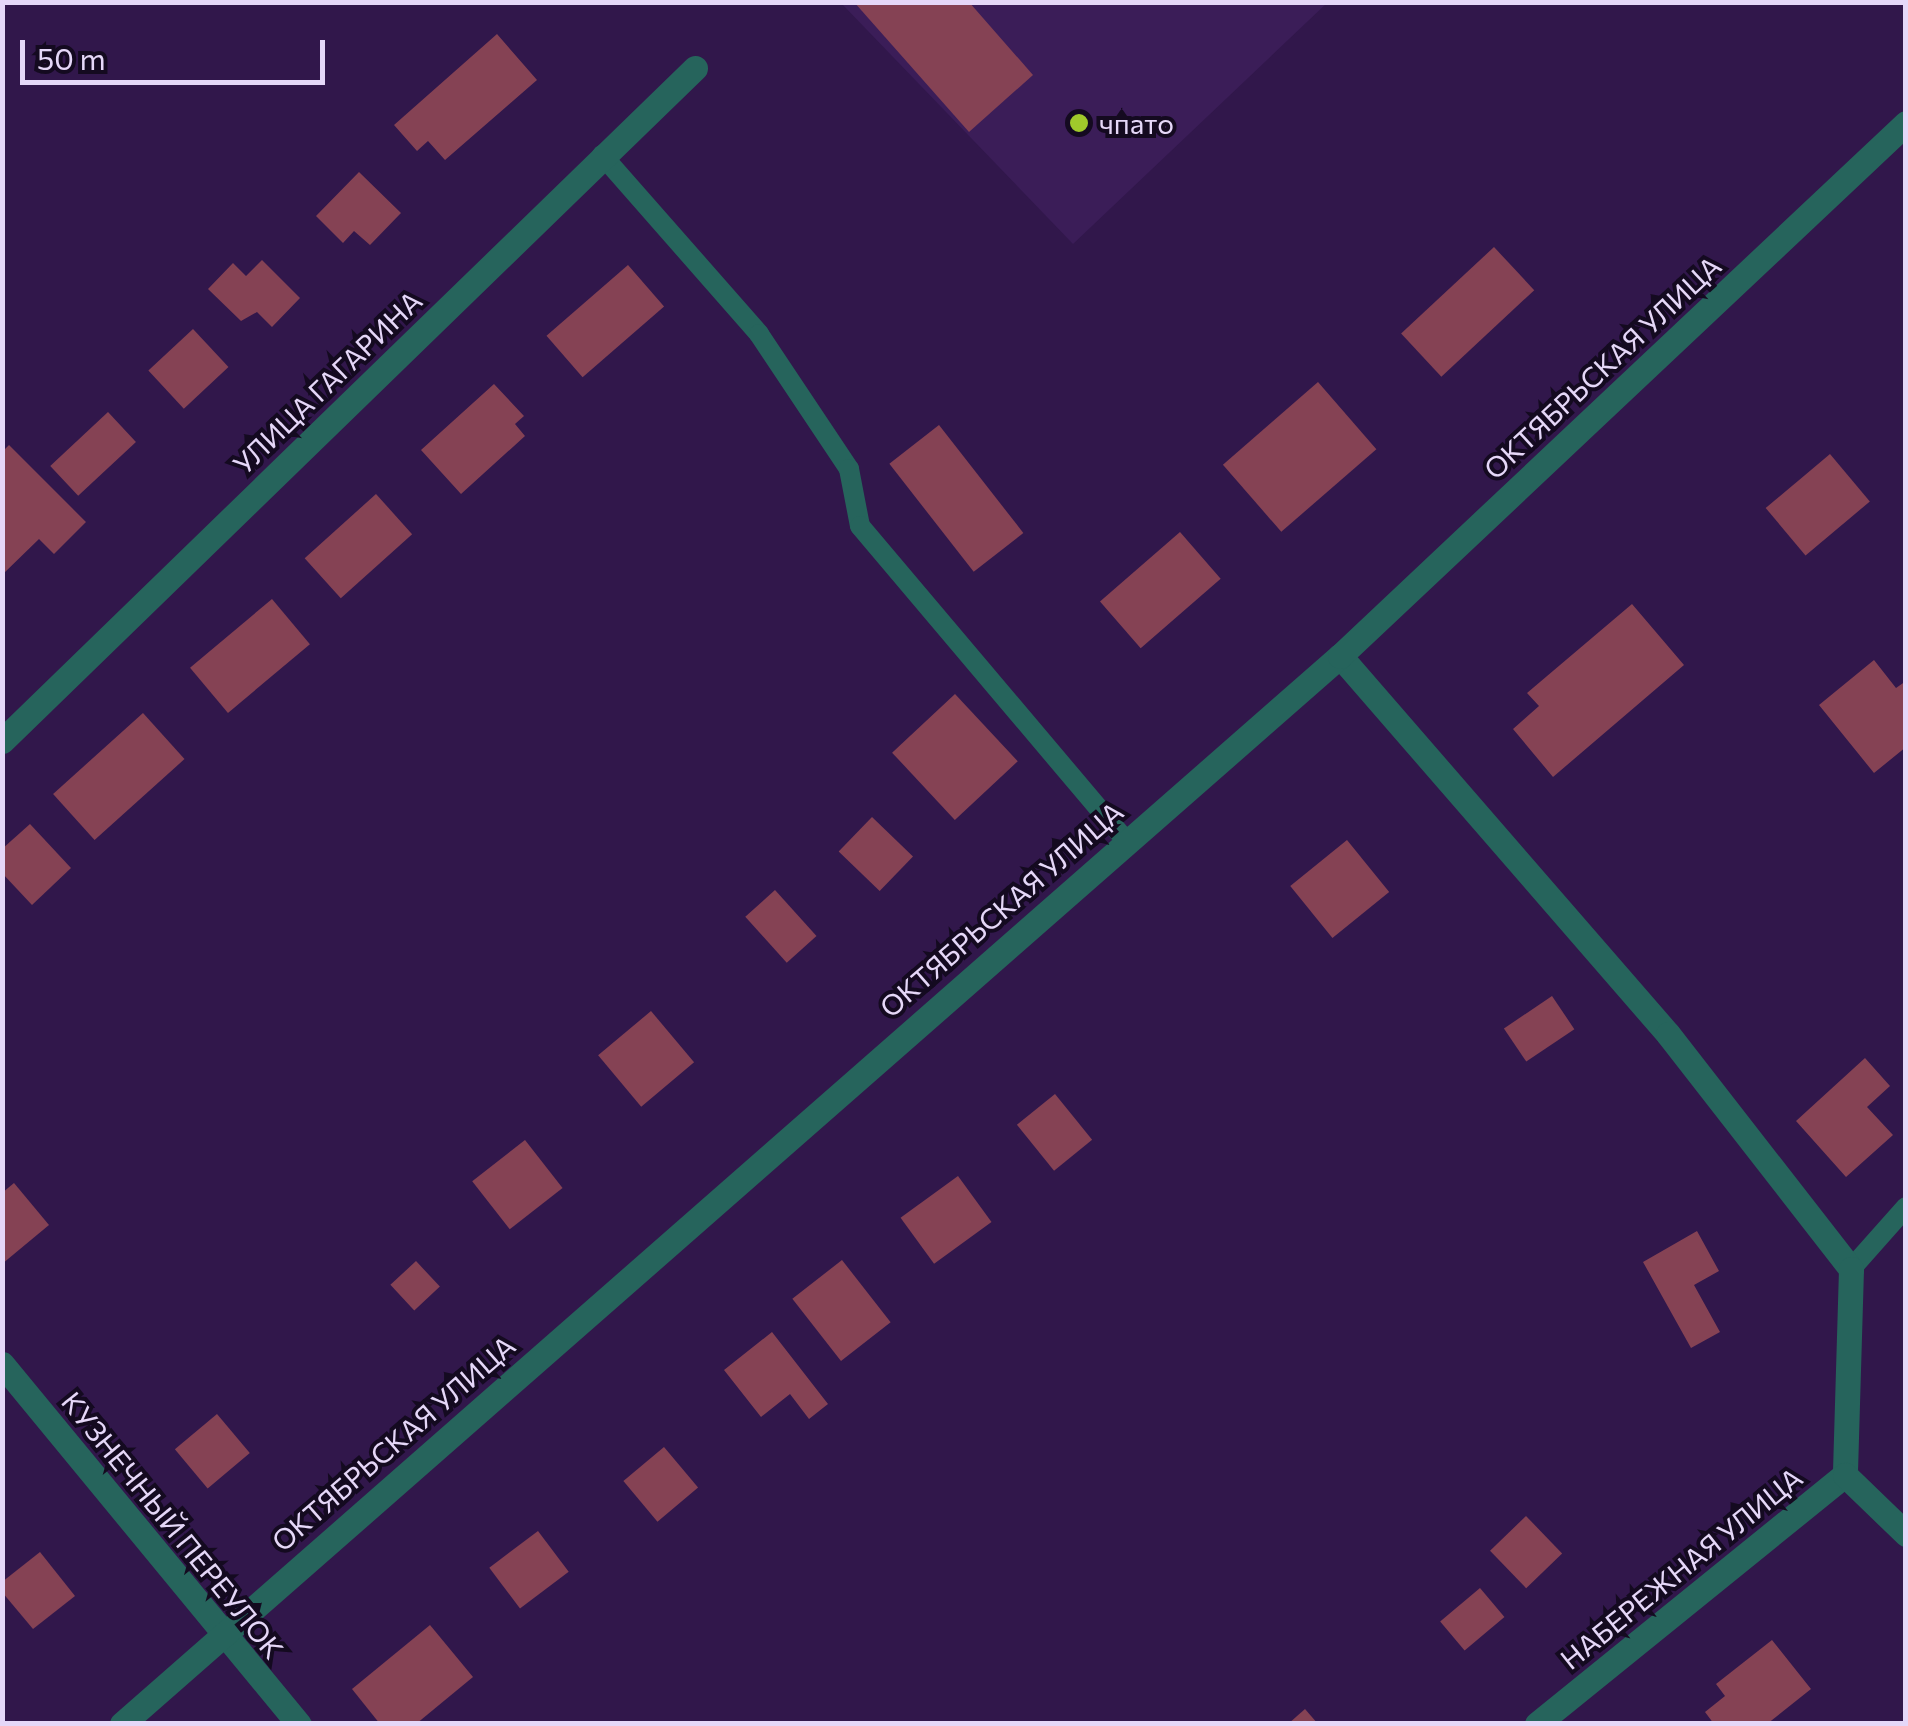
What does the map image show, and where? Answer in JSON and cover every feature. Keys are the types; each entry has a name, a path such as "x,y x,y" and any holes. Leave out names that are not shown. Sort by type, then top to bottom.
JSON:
{"street":[{"name":"УЛИЦА ГАГАРИНА","path":"2,741 695,68"},
{"name":"ОКТЯБРЬСКАЯ УЛИЦА","path":"122,1724 1125,840 1340,656 1906,123"},
{"path":"1340,656 1668,1034 1851,1269 1845,1475"},
{"name":"КУЗНЕЧНЫЙ ПЕРЕУЛОК","path":"2,1364 299,1724"},
{"name":"НАБЕРЕЖНАЯ УЛИЦА","path":"1537,1724 1845,1475 1906,1534"}],"lane":[{"path":"602,155 758,334 849,469 860,526 1125,840"},
{"path":"1851,1269 1906,1206"}],"shaded area":[{"name":"чпато","path":"841,3 1327,3 1073,244"}],"building":[{"path":"854,2 969,2 1033,75 969,132"},
{"path":"497,34 537,80 445,160 428,141 417,151 394,125"},
{"path":"359,172 401,213 370,245 354,231 343,243 316,216"},
{"path":"1494,247 1534,290 1441,377 1401,334"},
{"path":"262,260 300,298 272,327 257,312 241,321 208,289 233,263 246,276"},
{"path":"628,265 664,307 583,377 546,336"},
{"path":"193,329 228,367 184,409 148,371"},
{"path":"1318,382 1376,449 1281,532 1223,465"},
{"path":"494,384 524,416 515,424 525,436 461,494 421,450"},
{"path":"108,412 136,442 78,496 50,466"},
{"path":"939,425 1023,533 974,572 889,464"},
{"path":"9,445 86,522 54,554 39,539 2,575 2,452"},
{"path":"1830,454 1870,501 1806,555 1766,508"},
{"path":"376,494 412,534 341,598 305,558"},
{"path":"1180,532 1221,579 1141,648 1100,602"},
{"path":"272,599 310,644 228,713 190,668"},
{"path":"1632,604 1684,665 1553,777 1513,729 1539,706 1527,693"},
{"path":"1874,660 1896,688 1906,681 1906,747 1874,773 1819,705"},
{"path":"955,694 1018,761 955,820 892,753"},
{"path":"143,713 184,759 95,840 53,794"},
{"path":"872,817 913,857 880,891 839,852"},
{"path":"30,824 71,868 32,905 2,873 2,849"},
{"path":"1347,840 1389,892 1332,938 1290,886"},
{"path":"775,890 816,936 787,963 745,917"},
{"path":"1552,996 1574,1029 1526,1062 1504,1028"},
{"path":"651,1011 694,1062 641,1107 598,1055"},
{"path":"1865,1058 1890,1086 1867,1107 1893,1135 1846,1177 1796,1121"},
{"path":"1055,1094 1092,1140 1054,1171 1017,1125"},
{"path":"525,1140 563,1188 510,1229 472,1181"},
{"path":"958,1176 992,1222 934,1264 901,1218"},
{"path":"14,1183 49,1225 2,1264 2,1193"},
{"path":"1697,1231 1719,1271 1694,1285 1720,1332 1691,1348 1643,1262"},
{"path":"842,1260 891,1322 841,1361 792,1299"},
{"path":"416,1261 440,1287 414,1310 390,1285"},
{"path":"772,1332 828,1404 809,1419 790,1394 761,1417 724,1370"},
{"path":"217,1414 250,1453 208,1488 175,1449"},
{"path":"664,1447 698,1488 657,1522 623,1481"},
{"path":"1526,1516 1562,1553 1526,1588 1490,1551"},
{"path":"538,1531 569,1572 520,1608 489,1568"},
{"path":"40,1552 75,1596 33,1629 2,1592 2,1582"},
{"path":"1480,1588 1504,1617 1465,1651 1440,1621"},
{"path":"430,1625 473,1677 416,1724 380,1724 352,1689"},
{"path":"1772,1640 1811,1689 1767,1724 1714,1724 1705,1712 1725,1696 1716,1684"},
{"path":"1305,1709 1318,1724 1288,1724"}],"place":[{"name":"чпато","path":"1079,123"}]}
